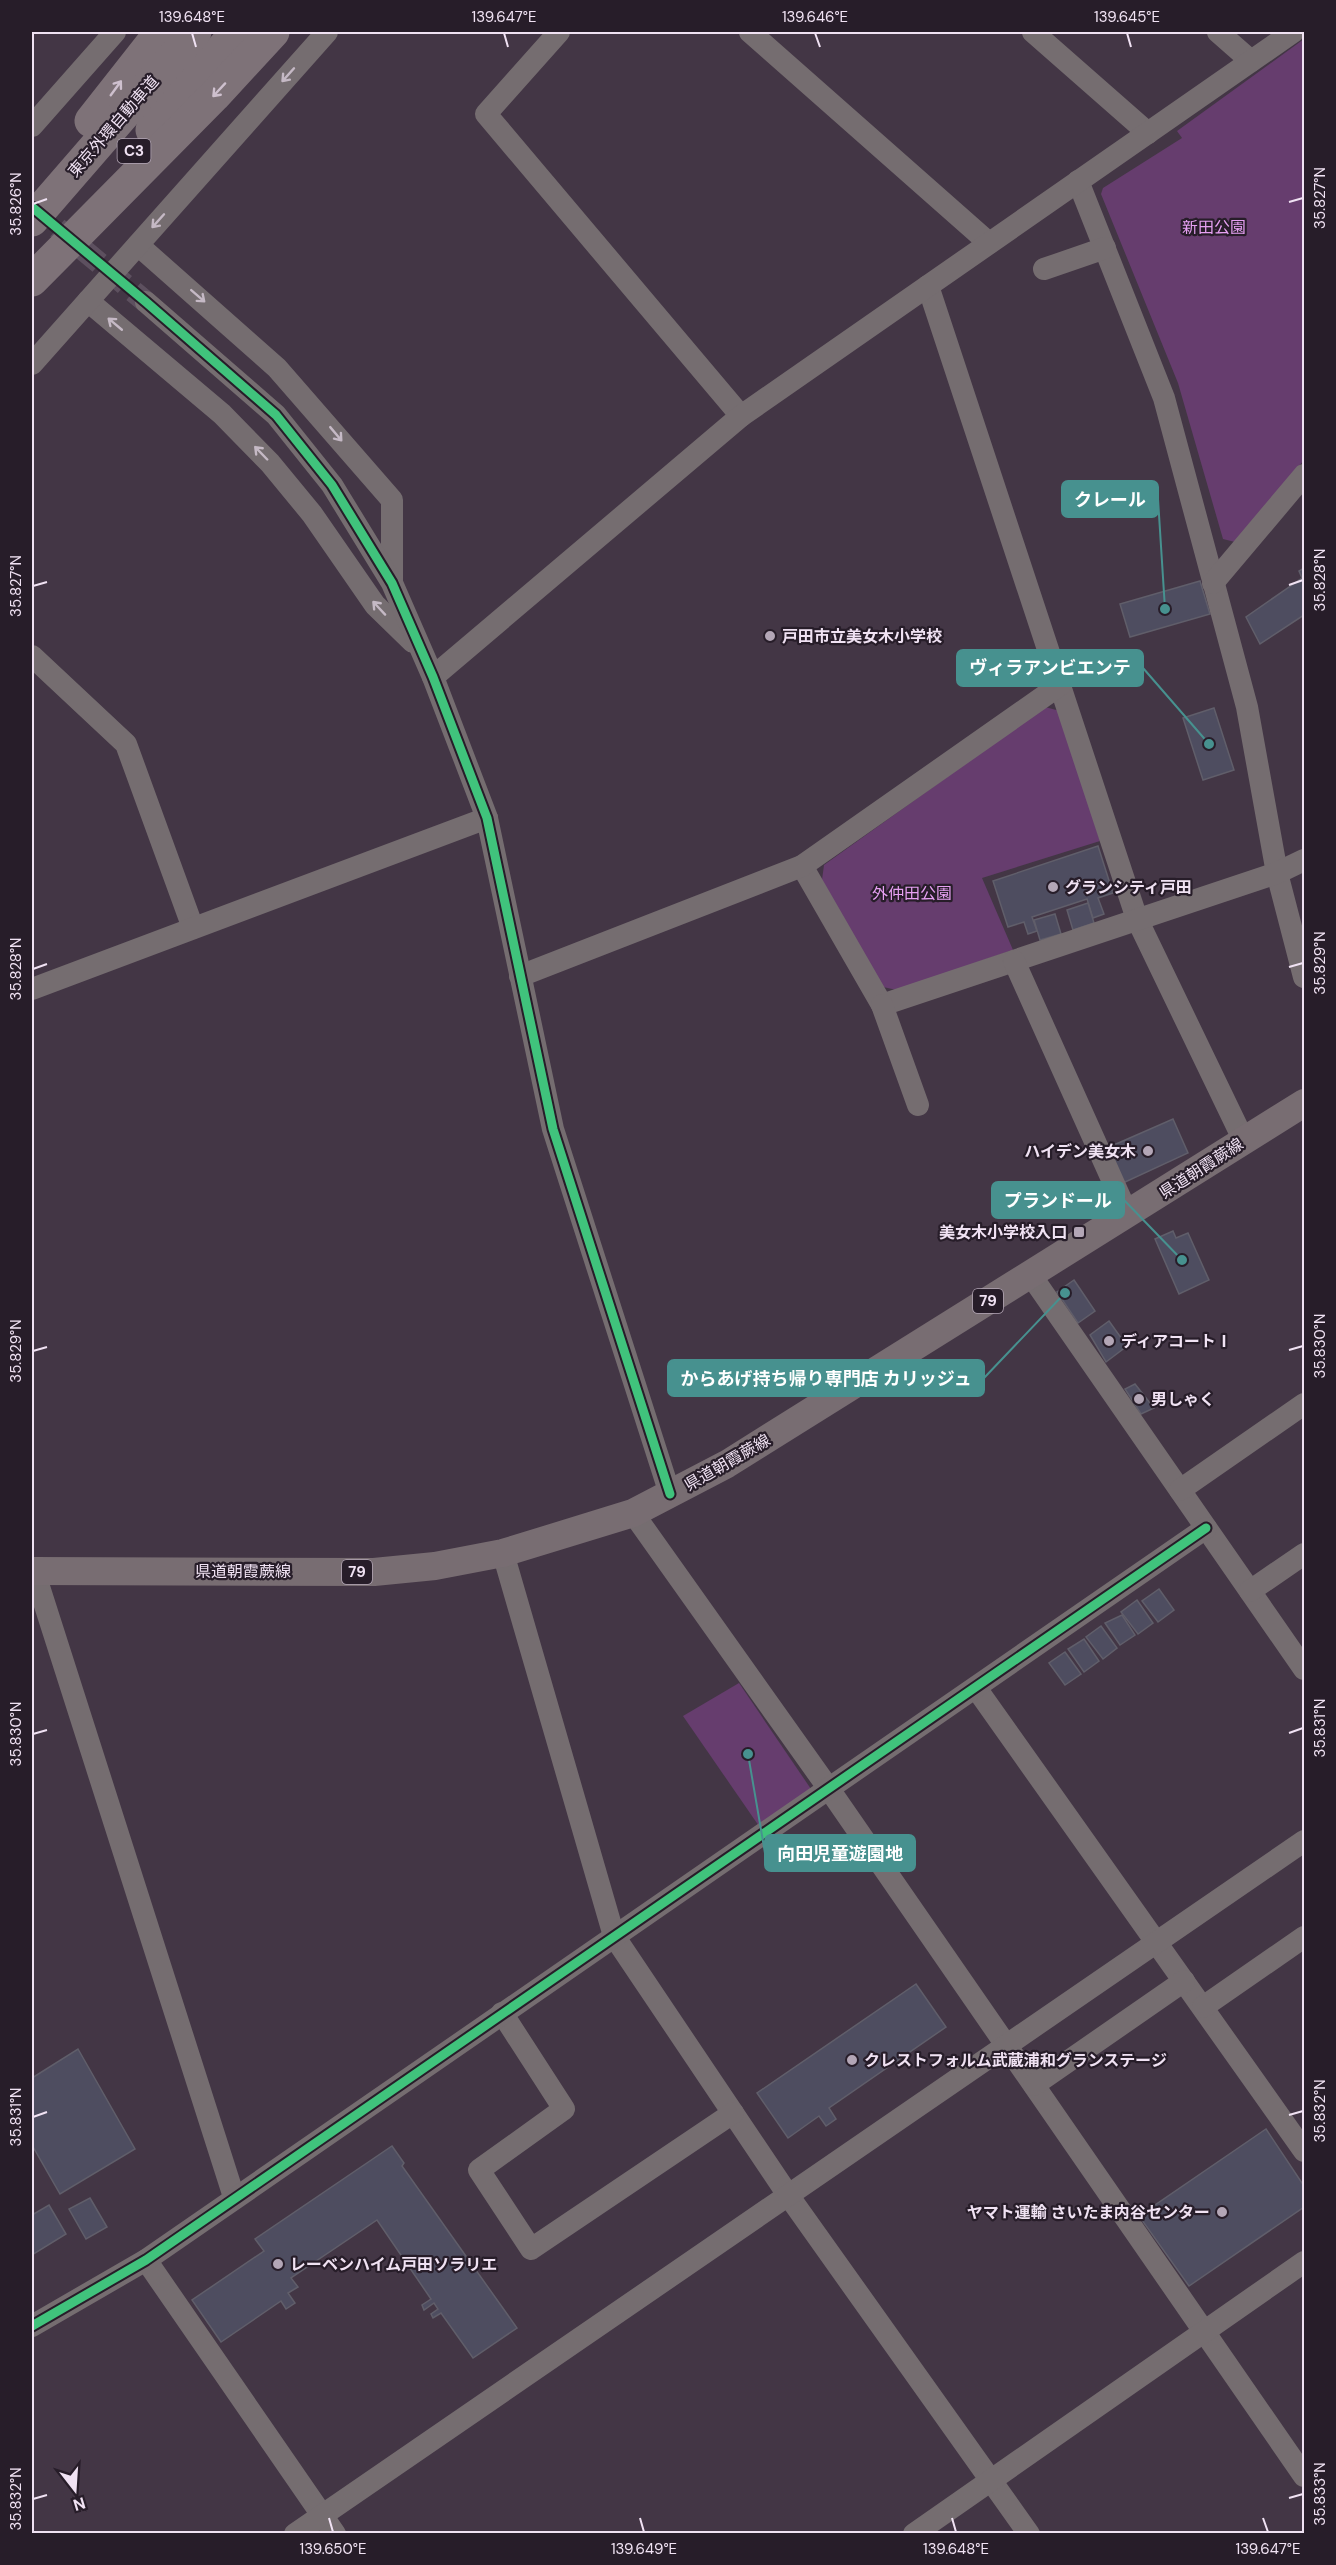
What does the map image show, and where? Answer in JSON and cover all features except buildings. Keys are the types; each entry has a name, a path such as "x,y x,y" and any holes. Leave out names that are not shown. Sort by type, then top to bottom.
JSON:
{"highway":[{"path":"32,202 160,32"},
{"name":"東京外環自動車道","path":"32,220 195,32"},
{"name":"東京外環自動車道","path":"32,270 237,32"},
{"path":"32,279 214,96 273,32"}],"main road":[{"name":"県道朝霞蕨線","path":"33,1571 374,1572 435,1566 503,1553 633,1512 726,1464 1305,1103"}],"street":[{"path":"32,126 115,32"},
{"path":"32,364 327,32"},
{"path":"559,32 486,114 741,416"},
{"path":"750,32 989,243"},
{"path":"1033,32 1148,133"},
{"path":"1218,32 1251,61"},
{"path":"433,677 741,416 1293,32"},
{"path":"1078,181 1164,398 1247,707 1277,873 1305,977"},
{"path":"138,245 278,368 392,500 392,583"},
{"path":"1044,269 1105,248"},
{"path":"928,286 1137,919 1244,1141"},
{"path":"88,301 222,414 270,464 312,514 375,605 421,649"},
{"path":"146,302 276,415 332,485 392,583 433,677 487,818 553,1129 670,1494"},
{"path":"1214,583 1302,485"},
{"path":"32,656 126,744 193,928"},
{"path":"520,976 802,866 1060,685"},
{"path":"32,989 487,818"},
{"path":"882,1005 1277,873 1305,860"},
{"path":"802,866 882,1005 918,1105"},
{"path":"1014,961 1128,1215"},
{"path":"1030,1275 1305,1669"},
{"path":"1180,1490 1305,1404"},
{"path":"633,1512 829,1789 1305,2475"},
{"path":"32,2326 146,2260 234,2197 1206,1528"},
{"path":"503,1553 614,1936 788,2195 1029,2534"},
{"path":"1250,1591 1305,1554"},
{"path":"33,1571 234,2197"},
{"path":"976,1688 1305,2151"},
{"path":"295,2534 329,2524 788,2195 1155,1941 1305,1841"},
{"path":"1203,2007 1305,1937"},
{"path":"1034,2085 1184,1981"},
{"path":"502,2013 564,2109 479,2170 531,2249 733,2113"},
{"path":"146,2260 329,2524"},
{"path":"914,2534 1305,2262"}],"green space":[{"name":"新田公園","path":"1304,39 1304,460 1235,542 1223,539 1178,383 1101,194 1103,188 1182,138 1177,131"},
{"name":"外仲田公園","path":"1045,707 1060,711 1100,841 982,878 1013,950 897,990 883,987 822,880 824,865"},
{"path":"739,1683 813,1792 761,1829 683,1716"}],"tunnel":[{"path":"32,207 146,302"}],"cycle path":[{"path":"32,207 276,415 332,485 392,583 433,677 487,818 553,1129 670,1494"},
{"path":"32,2326 146,2260 1206,1528"}],"place":[{"name":"クレール","path":"1165,609"},
{"name":"戸田市立美女木小学校","path":"770,636"},
{"name":"ヴィラアンビエンテ","path":"1209,744"},
{"name":"グランシティ戸田","path":"1053,887"},
{"name":"ハイデン美女木","path":"1148,1151"},
{"name":"美女木小学校入口","path":"1079,1232"},
{"name":"プランドール","path":"1182,1260"},
{"name":"からあげ持ち帰り専門店 カリッジュ","path":"1065,1293"},
{"name":"ディアコートⅠ","path":"1109,1341"},
{"name":"男しゃく","path":"1139,1399"},
{"name":"向田児童遊園地","path":"748,1754"},
{"name":"クレストフォルム武蔵浦和グランステージ","path":"852,2060"},
{"name":"ヤマト運輸 さいたま内谷センター","path":"1222,2212"},
{"name":"レーベンハイム戸田ソラリエ","path":"278,2264"}]}
